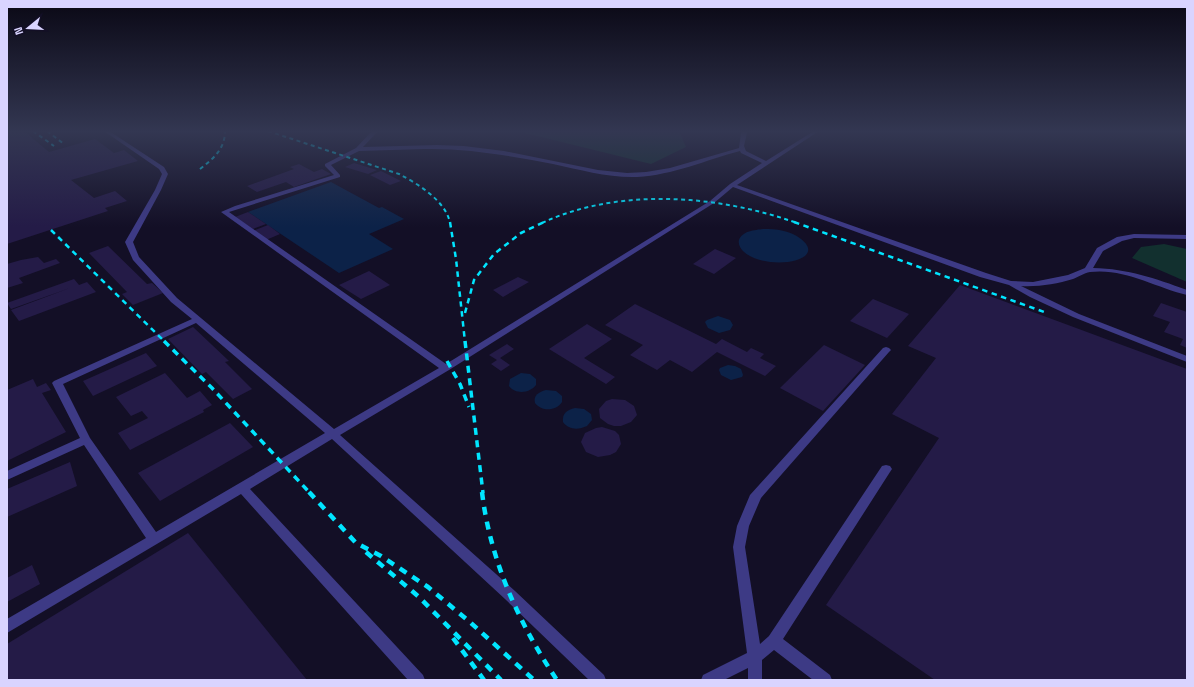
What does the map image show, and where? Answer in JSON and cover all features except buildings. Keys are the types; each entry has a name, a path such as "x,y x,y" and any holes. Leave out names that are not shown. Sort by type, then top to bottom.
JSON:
{"lane":[{"path":"155,163 162,168 165,174 158,190 129,242 136,258 174,300 333,434 510,595 599,680"},
{"path":"331,163 327,165 338,176 236,206 224,212 446,368"},
{"path":"556,163 613,174 644,174 667,171 692,163"},
{"path":"7,626 446,368 712,202 732,185 766,163"},
{"path":"732,185 983,275 1010,282 1033,284 1070,277 1088,270 1116,271 1144,277 1187,293"},
{"path":"1088,270 1100,250 1120,239 1142,236 1187,237"},
{"path":"1010,282 1032,296 1187,359"},
{"path":"154,540 86,440 57,383 197,320"},
{"path":"755,680 755,657 739,547 743,526 756,495 886,350"},
{"path":"7,476 86,440"},
{"path":"708,680 755,657 774,641 886,469"},
{"path":"242,488 418,680"},
{"path":"774,641 826,680"}],"green space":[{"path":"1164,244 1187,249 1187,282 1132,258 1141,247"}],"water":[{"path":"331,182 379,208 382,207 404,219 369,234 393,249 339,273 248,212"},
{"path":"763,229 783,231 797,236 808,247 807,254 791,262 778,262 765,261 753,257 743,251 739,244 741,237 746,233"},
{"path":"718,316 730,320 733,325 730,330 719,333 708,328 705,322"},
{"path":"728,365 741,369 743,375 742,377 731,380 721,375 719,370 720,368"},
{"path":"521,373 530,374 536,379 536,385 530,390 519,392 515,391 509,386 510,379"},
{"path":"546,390 556,391 562,396 562,402 553,409 541,408 535,403 537,394"},
{"path":"575,408 584,409 591,414 592,420 587,426 571,428 563,422 563,416 566,412"}],"railway":[{"path":"200,169 207,163"},
{"path":"366,163 399,174 422,188 443,207 450,223"},
{"path":"542,223 572,212 603,204 636,200 669,199 702,201 735,206 767,213 794,222"},
{"path":"450,222 456,259 465,342"},
{"path":"465,313 474,280 494,254 521,233 544,222"},
{"path":"794,222 1047,313"},
{"path":"51,230 165,342"},
{"path":"164,341 212,388 310,493"},
{"path":"465,341 483,493"},
{"path":"447,361 460,384 469,407"},
{"path":"309,492 356,543 381,556 428,587 471,623 534,680"},
{"path":"482,492 492,542 499,567 508,590 530,637 557,680"},
{"path":"366,552 419,597 501,680"},
{"path":"453,638 484,680"}]}
